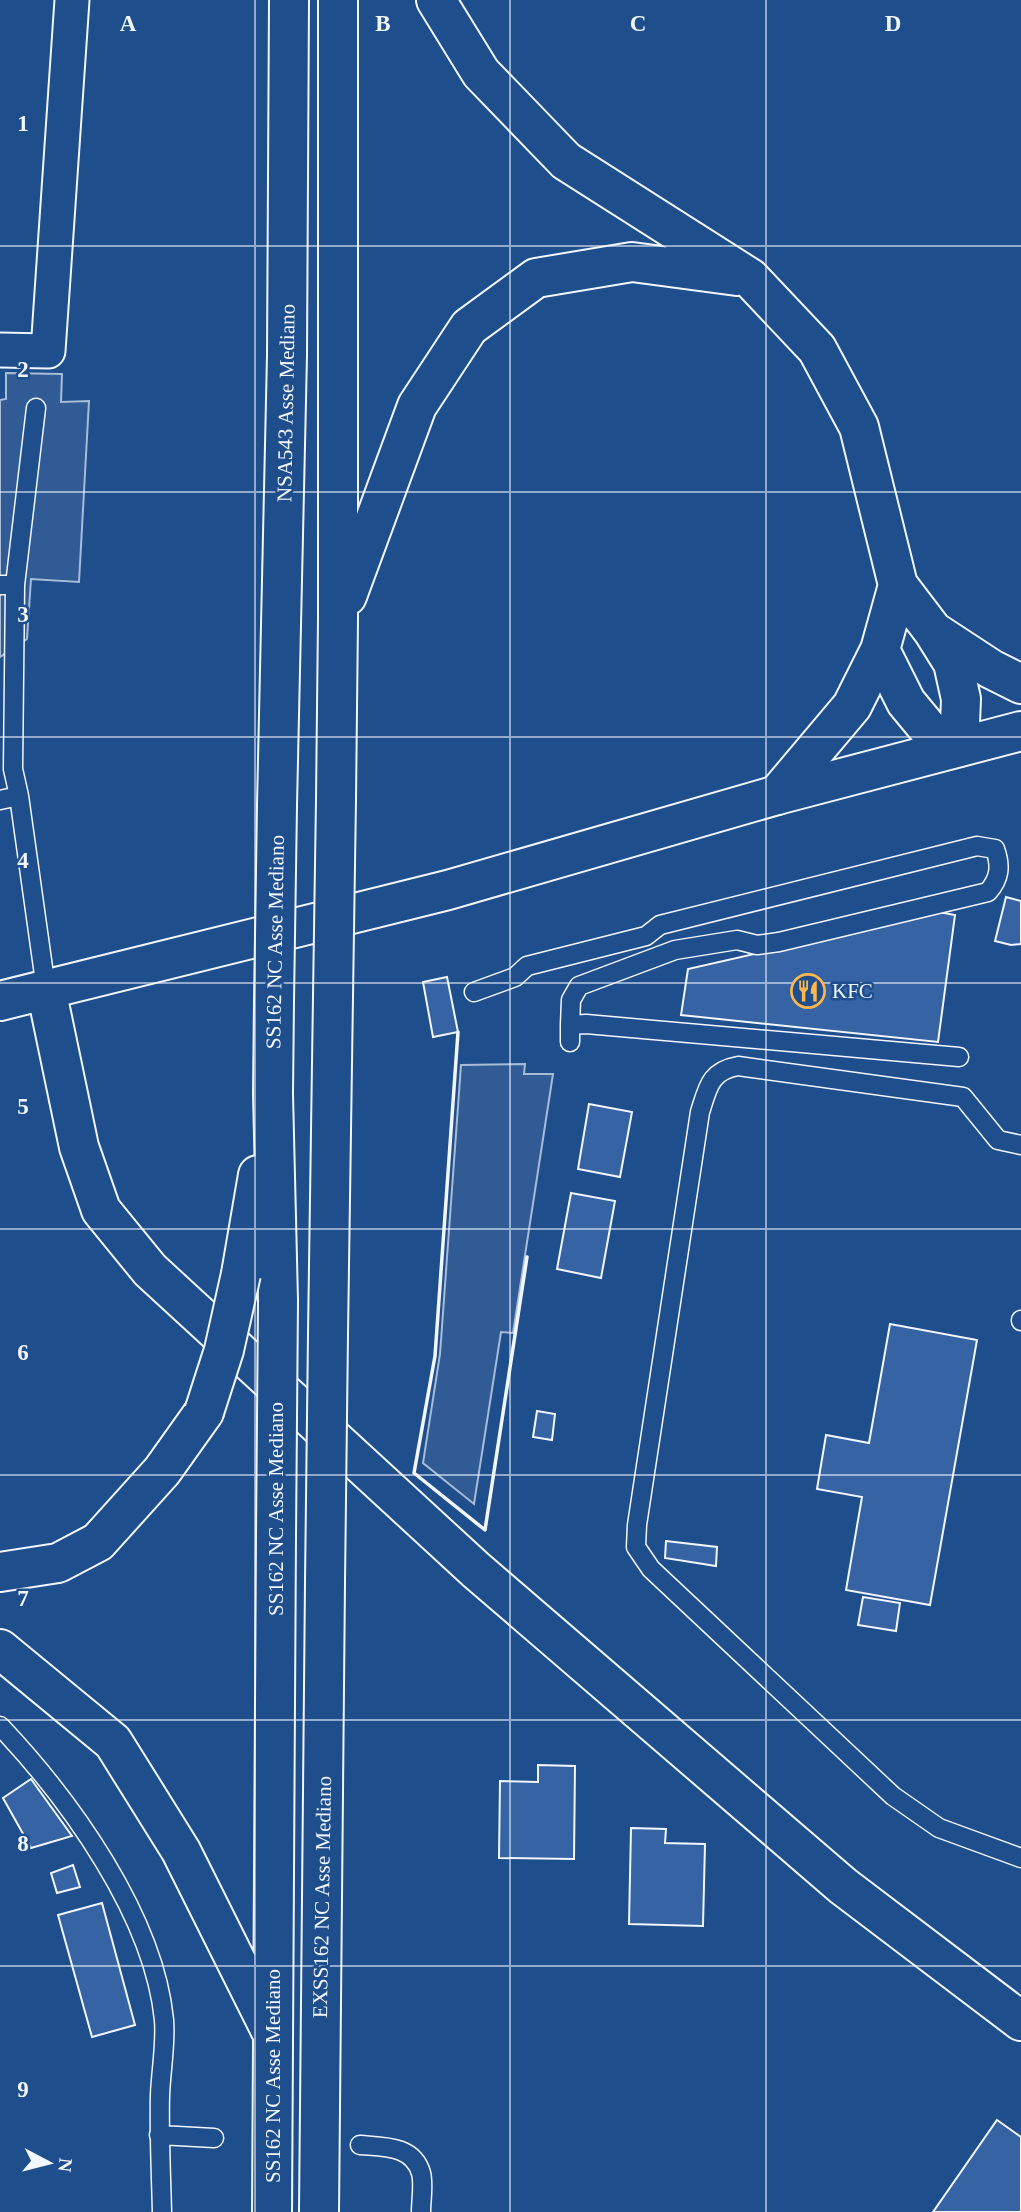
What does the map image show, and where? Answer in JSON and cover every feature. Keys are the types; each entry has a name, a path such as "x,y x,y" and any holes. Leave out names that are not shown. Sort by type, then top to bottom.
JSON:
{"main road":[{"name":"NSA543 Asse Mediano","path":"277,805 287,355 289,0"},
{"path":"338,0 338,618"},
{"path":"436,0 481,74 566,161 750,278 817,349 859,427 898,585 953,663 961,699 954,748"},
{"path":"338,618 417,406 469,327 536,278 632,262 750,278"},
{"path":"777,795 852,706 880,650 898,585"},
{"name":"EXSS162 NC Asse Mediano","path":"319,2212 338,618"},
{"path":"933,631 991,669 1021,684"},
{"path":"880,650 906,702 930,731 954,748"},
{"path":"0,1001 448,890 777,795 1021,731"},
{"name":"SS162 NC Asse Mediano","path":"272,2212 278,1301 273,1094 277,805"},
{"path":"46,989 79,1147 101,1210 150,1270 518,1606 843,1886 1021,2021"},
{"path":"0,1572 58,1563 98,1542 162,1471 204,1412 224,1350 273,1094"},
{"path":"0,1649 113,1742 181,1851 274,2036"}],"street":[{"path":"0,350 48,351 72,0"}],"lane":[{"path":"36,408 7,585 7,690 13,769 46,989"},
{"path":"0,800 19,796"},
{"path":"474,992 515,977 527,966 646,936 660,925 977,846 995,849 999,858 999,875 988,892 779,942 757,945 737,940 675,950 579,986 571,1000 570,1034 586,1024 959,1057"},
{"path":"1021,1145 998,1140 963,1097 738,1066 725,1069 710,1081 701,1112 637,1525 636,1547 651,1569 893,1796 939,1828 1021,1858"},
{"path":"0,1726 32,1760 88,1836 129,1906 154,1968 164,2021 159,2135 163,2212"},
{"path":"159,2135 214,2138"},
{"path":"360,2145 397,2148 413,2158 421,2174 421,2212"}],"shaded area":[{"path":"6,373 62,374 61,402 89,401 79,582 31,579 27,639 0,657 0,400 6,399"},
{"path":"525,1064 524,1074 553,1074 513,1333 501,1332 474,1504 423,1463 440,1354 461,1065"}],"building":[{"path":"1006,897 1021,901 1021,944 1011,945 995,941"},
{"path":"939,912 955,915 938,1042 681,1015 688,969"},
{"path":"447,977 458,1032 433,1037 423,982"},
{"path":"589,1104 632,1112 620,1177 578,1169"},
{"path":"571,1193 615,1201 601,1278 557,1269"},
{"path":"890,1324 977,1340 930,1605 846,1590 862,1497 817,1489 826,1435 869,1443"},
{"path":"537,1411 555,1414 552,1440 533,1437"},
{"path":"666,1541 717,1547 716,1566 665,1558"},
{"path":"863,1597 900,1603 896,1631 858,1625"},
{"path":"538,1765 575,1766 574,1859 499,1858 500,1781 538,1782"},
{"path":"31,1779 72,1836 31,1848 3,1798"},
{"path":"631,1828 666,1829 665,1843 705,1844 703,1926 629,1924"},
{"path":"73,1865 80,1887 57,1893 51,1873"},
{"path":"102,1903 135,2025 92,2037 58,1915"},
{"path":"997,2120 1021,2137 1021,2212 933,2212"}],"wall":[{"path":"458,1032 435,1356 414,1473 485,1530 527,1257"}],"place":[{"name":"KFC","path":"808,991"}]}
